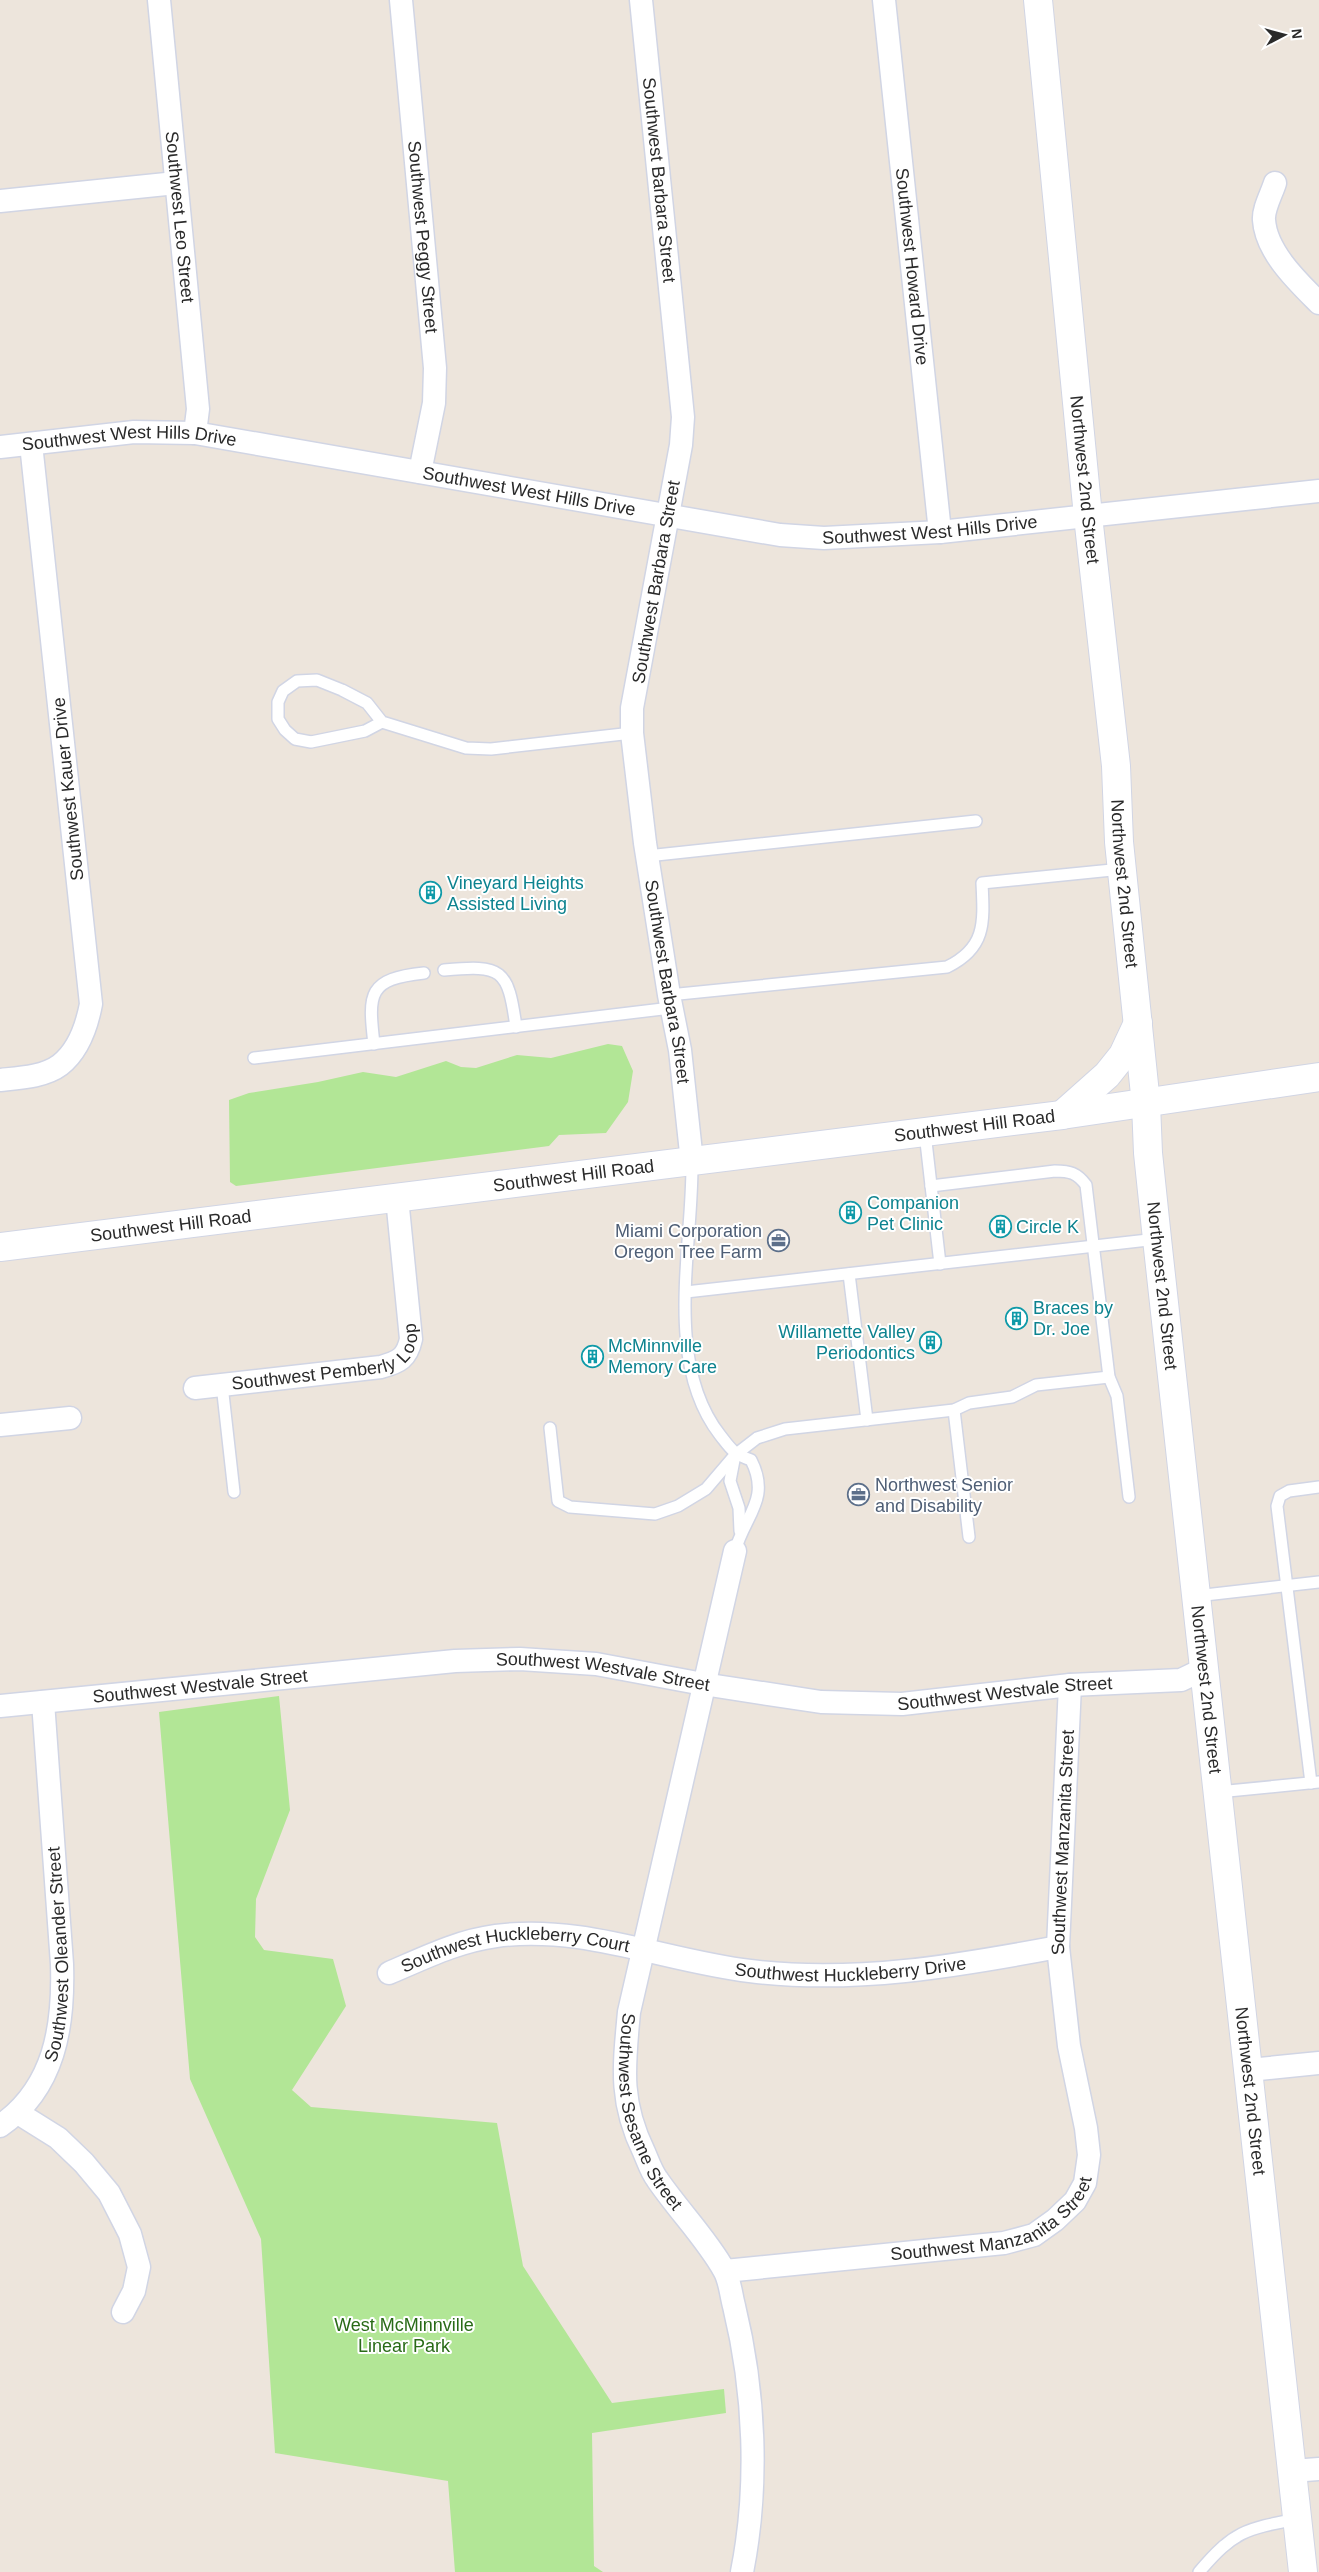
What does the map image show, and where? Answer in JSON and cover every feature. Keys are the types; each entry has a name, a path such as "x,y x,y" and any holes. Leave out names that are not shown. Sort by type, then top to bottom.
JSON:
{"street":[{"name":"Southwest Leo Street","path":"159,0 198,409 194,433"},
{"name":"Southwest Peggy Street","path":"401,0 435,368 434,403 420,472"},
{"name":"Southwest Barbara Street","path":"640,0 683,417 681,446 632,708 632,733 647,856 670,1002 680,1050 692,1162"},
{"name":"Southwest Howard Drive","path":"884,0 940,532"},
{"name":"Northwest 2nd Street","path":"1038,0 1088,516 1116,766 1122,868 1146,1104 1148,1153 1303,2572"},
{"path":"0,201 176,182"},
{"path":"1275,183 1264,220 1271,242 1286,270 1319,303"},
{"name":"Southwest West Hills Drive","path":"0,447 134,432 194,433 780,535 824,538 940,532 1319,491"},
{"name":"Southwest Kauer Drive","path":"0,1080 32,1076 59,1065 86,1027 91,1004 31,444"},
{"path":"1062,1116 1108,1075 1123,1055 1138,1023"},
{"name":"Southwest Hill Road","path":"0,1247 1062,1116 1319,1077"},
{"name":"Southwest Pemberly Loop","path":"195,1388 381,1366 398,1362 404,1357 408,1352 411,1339 397,1198"},
{"path":"0,1425 70,1418"},
{"name":"Southwest Sesame Street","path":"737,1541 628,2012 624,2068 625,2099 635,2134 656,2177 725,2271 740,2334 748,2395 754,2479 749,2538 742,2572"},
{"name":"Southwest Westvale Street","path":"0,1706 455,1661 483,1660 520,1659 596,1664 704,1684 821,1702 902,1704 1070,1685 1181,1680 1204,1669"},
{"name":"Southwest Manzanita Street","path":"725,2271 1004,2243 1034,2235 1055,2220 1075,2201 1086,2183 1089,2155 1086,2128 1069,2046 1058,1947 1070,1685"},
{"name":"Southwest Oleander Street","path":"0,2126 18,2113 44,2079 54,2049 63,2006 62,1964 43,1702"},
{"name":"Southwest Huckleberry Court","path":"389,1973 457,1944 496,1936 544,1932 589,1938 643,1951"},
{"name":"Southwest Huckleberry Drive","path":"643,1951 750,1972 826,1975 905,1972 976,1963 1058,1947"},
{"path":"1249,2070 1319,2063"},
{"path":"18,2113 58,2138 84,2163 113,2201 130,2234 139,2267 134,2291 123,2312"},
{"path":"1292,2471 1319,2469"}],"lane":[{"path":"382,722 365,730 311,742 295,739 284,730 278,719 278,702 284,691 297,681 317,680 342,690 367,704 382,722 466,748 491,749 632,733"},
{"path":"647,856 976,821"},
{"path":"254,1058 516,1027 670,1002 947,968 964,959 975,947 983,907 982,883 1122,868"},
{"path":"444,970 488,968 498,974 508,984 516,1027"},
{"path":"374,1044 370,1009 371,1000 377,991 387,981 398,976 424,973"},
{"path":"925,1133 940,1264"},
{"path":"692,1162 686,1292 687,1344 695,1386 710,1422 735,1455 751,1460 758,1475 759,1492 754,1508 737,1541"},
{"path":"931,1186 1055,1171 1068,1171 1079,1175 1086,1185 1109,1376 1117,1396 1129,1497"},
{"path":"686,1292 1157,1239"},
{"path":"849,1274 867,1420"},
{"path":"550,1428 558,1501 570,1507 655,1514 678,1506 706,1489 735,1455 757,1438 785,1429 954,1410 969,1404 1012,1397 1036,1385 1109,1376"},
{"path":"222,1385 234,1492"},
{"path":"954,1410 969,1537"},
{"path":"735,1455 730,1481 739,1508 737,1541"},
{"path":"1218,1792 1315,1783 1286,1586 1277,1506 1280,1496 1290,1491 1319,1487"},
{"path":"1196,1596 1319,1582"},
{"path":"1199,2572 1226,2543 1242,2532 1254,2527 1297,2519"}],"green space":[{"path":"608,1044 622,1046 633,1071 628,1102 606,1133 559,1135 549,1146 236,1186 230,1182 229,1100 249,1093 318,1082 363,1072 396,1077 446,1061 461,1067 476,1068 517,1055 551,1058"},
{"name":"West McMinnville Linear Park","path":"279,1696 290,1810 256,1899 255,1937 264,1950 333,1959 346,2006 292,2090 311,2107 497,2123 523,2266 612,2403 724,2389 726,2413 592,2433 594,2566 603,2572 455,2572 448,2481 275,2453 261,2239 190,2079 159,1712"}],"place":[{"name":"Vineyard Heights Assisted Living","path":"431,893"},
{"name":"Companion Pet Clinic","path":"851,1213"},
{"name":"Circle K","path":"1000,1227"},
{"name":"Miami Corporation Oregon Tree Farm","path":"778,1241"},
{"name":"Braces by Dr. Joe","path":"1017,1318"},
{"name":"Willamette Valley Periodontics","path":"931,1342"},
{"name":"McMinnville Memory Care","path":"592,1356"},
{"name":"Northwest Senior and Disability","path":"859,1495"}]}
